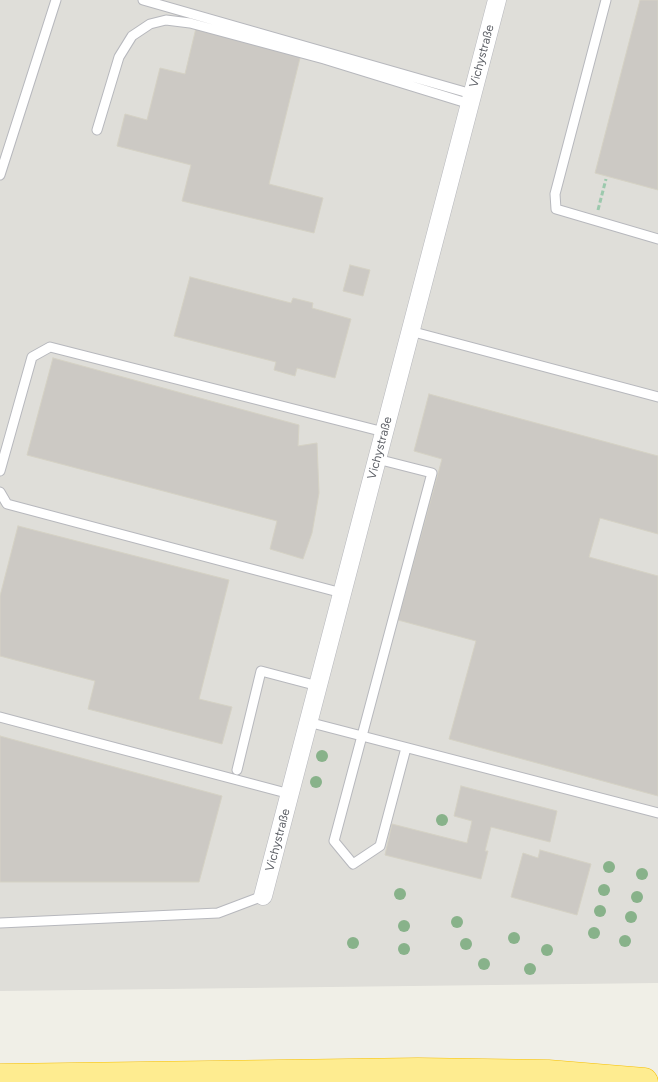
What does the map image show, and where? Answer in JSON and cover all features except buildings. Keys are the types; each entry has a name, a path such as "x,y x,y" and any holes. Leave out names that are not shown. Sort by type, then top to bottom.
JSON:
{"highway":[{"path":"0,1078 418,1072 548,1074 644,1082"}],"street":[{"name":"Vichystraße","path":"263,896 497,0"}],"lane":[{"path":"0,175 56,0"},
{"path":"143,0 471,99"},
{"path":"606,0 555,194 556,209 658,239"},
{"path":"97,130 119,57 132,36 150,24 166,20 190,24 471,99"},
{"path":"410,331 658,397"},
{"path":"0,471 32,357 50,347 384,432"},
{"path":"377,459 432,472 334,841 353,864 380,846 406,748"},
{"path":"0,492 7,504 342,593"},
{"path":"237,770 261,671 318,686"},
{"path":"0,717 290,794"},
{"path":"308,722 658,813"},
{"path":"0,923 218,912 263,896"}],"path":[{"path":"595,221 606,179"}],"shaded area":[{"path":"0,0 658,0 658,983 0,991"}]}
